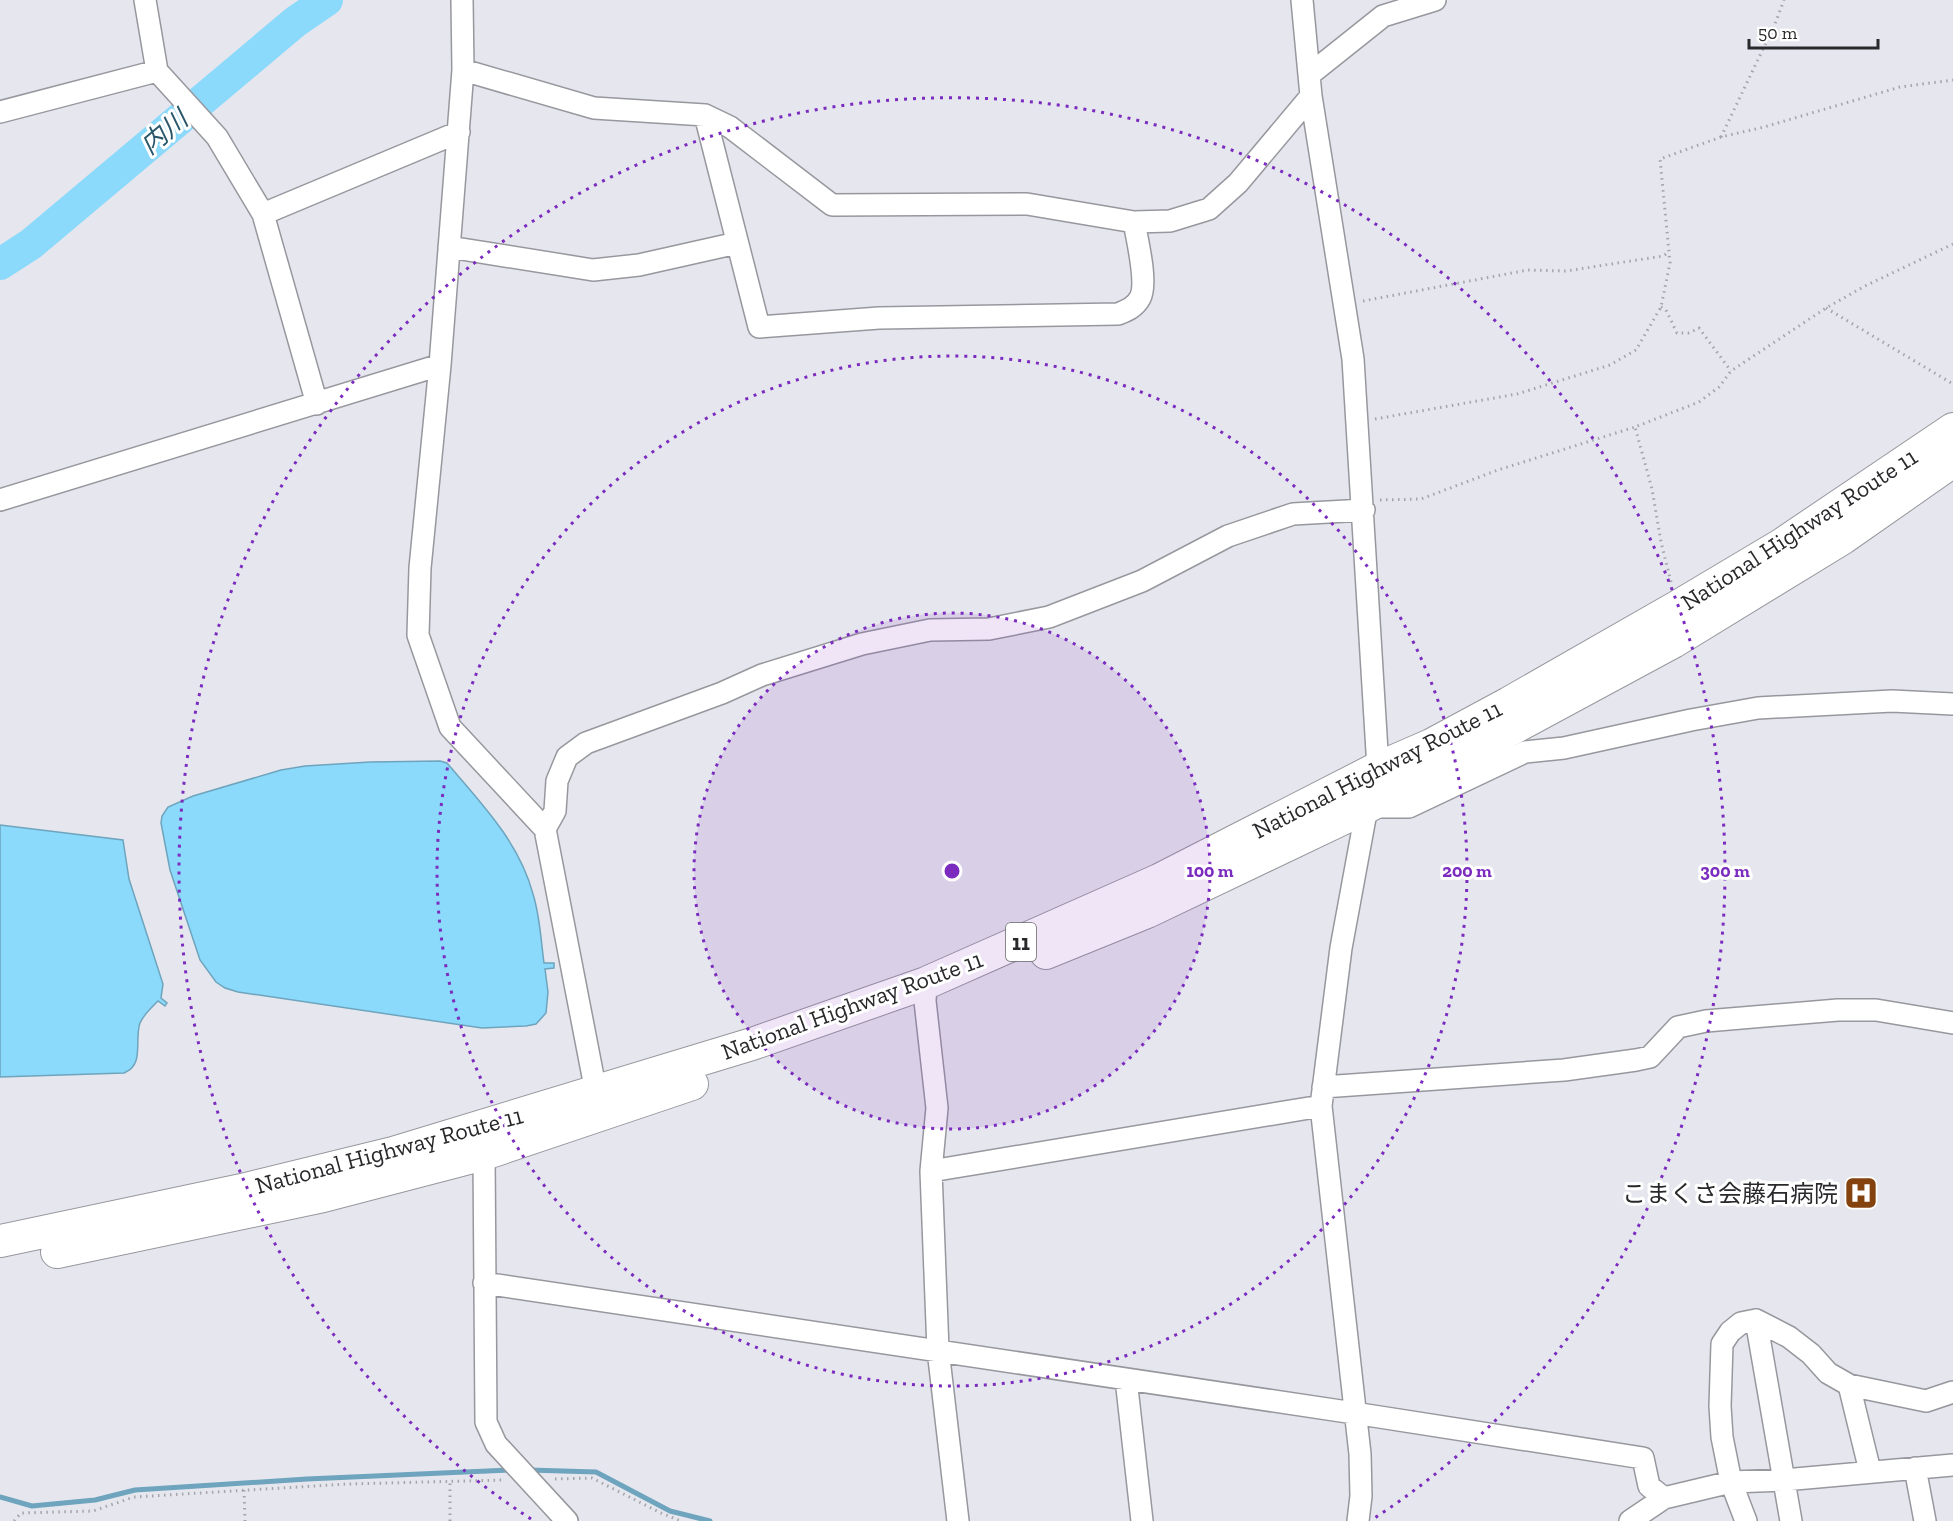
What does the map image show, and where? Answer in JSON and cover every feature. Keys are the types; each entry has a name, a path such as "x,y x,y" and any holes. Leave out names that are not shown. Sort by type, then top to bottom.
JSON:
{"highway":[{"name":"National Highway Route 11","path":"0,1263 323,1196 480,1142 819,1041 1159,880 1378,768 1431,745 1500,708 1677,608 1781,545 1953,429"},
{"name":"National Highway Route 11","path":"0,1241 242,1190 393,1153 480,1142 596,1092 926,992 1147,912 1367,807 1673,642 1843,538 1953,461"}],"street":[{"path":"145,0 157,71 217,137 263,214 317,404"},
{"path":"462,0 463,70 459,132 440,365 420,568 418,635 450,727 545,830 596,1092"},
{"path":"1302,0 1310,86 1353,359 1364,505 1378,768 1367,807 1341,948 1322,1097 1360,1454 1361,1496 1358,1521"},
{"path":"463,70 594,108 705,115 730,127 832,205 1027,204 1134,222 1170,221 1209,208 1238,183 1310,86 1383,16 1435,0"},
{"path":"0,112 157,71"},
{"path":"705,115 759,327 879,318 1118,314 1133,308 1142,296 1143,281 1134,222"},
{"path":"263,214 459,132"},
{"path":"449,247 593,270 639,265 737,243"},
{"path":"0,501 440,365"},
{"path":"545,830 555,811 557,781 567,757 586,744 722,693 762,675 862,644 930,630 989,629 1049,617 1142,581 1228,536 1293,514 1364,505"},
{"path":"1367,807 1409,807 1525,752 1564,748 1758,708 1892,701 1953,704"},
{"path":"926,992 937,1108 931,1171 938,1350 958,1521"},
{"path":"931,1171 1322,1097 1636,1060 1650,1057 1677,1027 1706,1021 1838,1010 1876,1010 1953,1023"},
{"path":"480,1142 486,1422 496,1444 521,1474 567,1521"},
{"path":"484,1283 1643,1458 1649,1486 1664,1498"},
{"path":"1756,1320 1791,1521"},
{"path":"1746,1521 1731,1482 1722,1437 1719,1406 1722,1344 1740,1323 1756,1320 1789,1337 1811,1354 1828,1373 1849,1385 1926,1401 1953,1392 1953,1398"},
{"path":"1126,1379 1142,1521"},
{"path":"1849,1385 1870,1471"},
{"path":"1630,1521 1664,1498 1731,1482 1784,1480 1953,1465"},
{"path":"1915,1468 1925,1521"}],"path":[{"path":"1721,136 1775,24 1784,0"},
{"path":"1358,422 1517,394 1611,365 1636,350 1661,307 1670,263 1660,159 1721,136 1764,127 1900,87 1953,80"},
{"path":"1364,505 1421,499 1498,470 1635,427 1699,402 1719,387 1731,371 1826,308 1864,286 1953,244"},
{"path":"1345,304 1528,270 1566,271 1663,256 1669,252"},
{"path":"1661,307 1666,310 1677,333 1689,333 1699,328 1731,371"},
{"path":"1826,308 1953,384"},
{"path":"1635,427 1652,489 1661,542 1677,608"},
{"path":"14,1521 21,1513 93,1511 134,1497 347,1484 450,1482 521,1474 592,1478 681,1521"},
{"path":"450,1482 450,1521"},
{"path":"244,1490 245,1521"}],"water":[{"path":"440,761 447,763 498,824 519,857 527,875 537,911 544,963 554,963 554,968 545,969 548,992 546,1013 536,1024 482,1028 238,992 216,982 200,960 170,870 161,823 162,816 168,807 193,796 281,770 305,766 370,762"},
{"path":"0,825 123,840 129,879 163,984 161,998 167,1003 165,1006 158,1001 140,1023 137,1058 135,1064 124,1073 0,1077"}],"waterway":[{"name":"内川","path":"0,264 31,244 295,22 327,0"},
{"path":"0,1497 32,1506 95,1500 135,1490 307,1479 511,1470"},
{"path":"529,1470 596,1472 670,1511 710,1521"}],"place":[{"name":"こまくさ会藤石病院","path":"1861,1193"}]}
